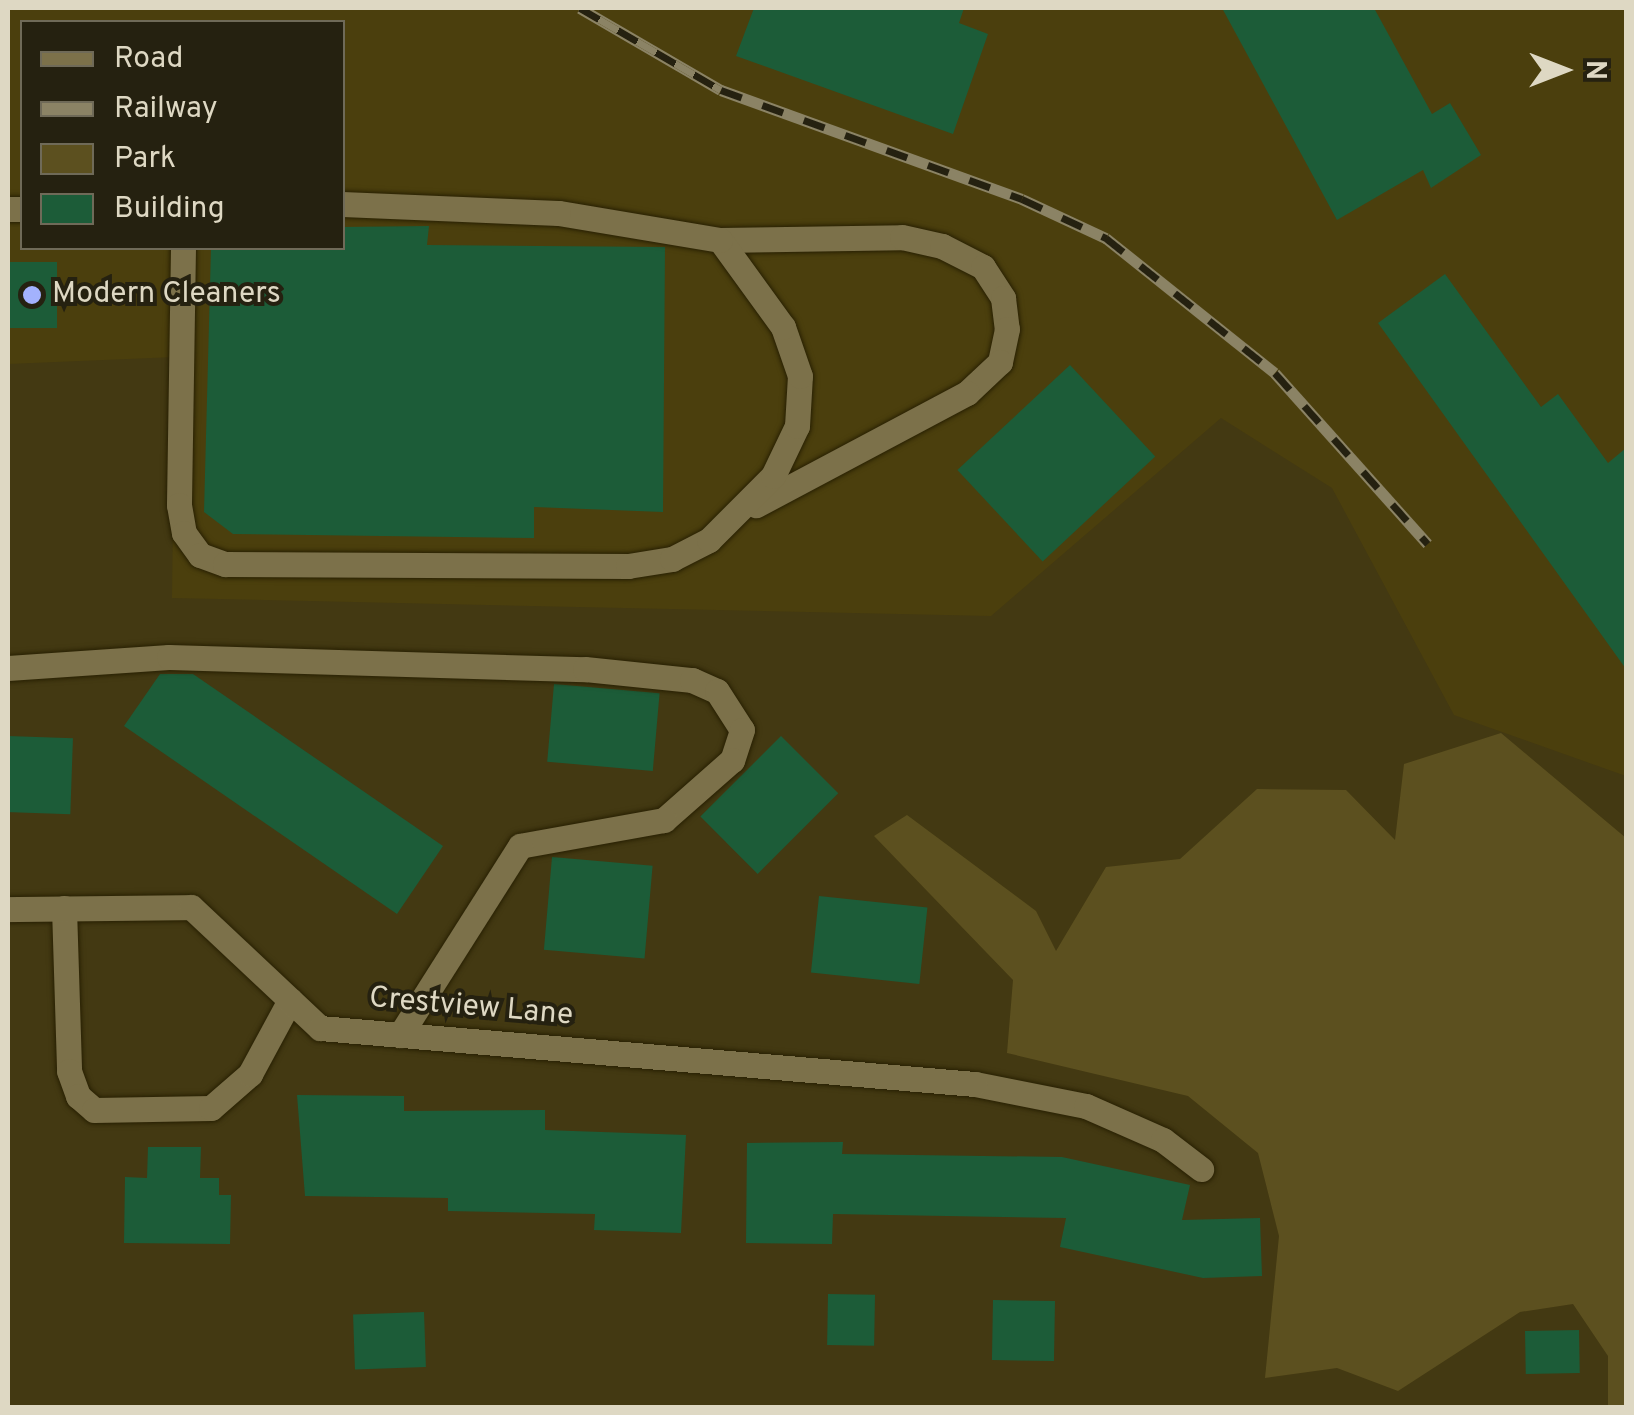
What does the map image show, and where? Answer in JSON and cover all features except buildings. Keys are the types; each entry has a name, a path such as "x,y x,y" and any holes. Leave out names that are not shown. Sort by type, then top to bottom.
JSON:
{"street":[{"path":"183,250 179,504 184,533 200,555 225,564 586,570 672,559 746,510 966,392 1000,362 1007,329 1003,298 983,268 942,246 902,237 720,240 558,212 345,204"},
{"path":"720,240 783,326 800,376 798,426 746,510"},
{"path":"8,668 170,657 566,669 692,680 717,691 742,730 732,760 664,820 520,846 400,1034"},
{"path":"64,908 69,1071 78,1096 94,1110 211,1108 250,1074 290,1000"},
{"name":"Crestview Lane","path":"8,909 191,908 320,1028 975,1084 1086,1106 1163,1140 1201,1169"}],"shaded area":[{"path":"8,8 1626,8 1626,776 1454,715 1332,488 1221,418 991,616 172,598 175,357 8,364"}],"green space":[{"path":"1501,733 1626,838 1626,1407 1608,1407 1608,1356 1573,1304 1520,1312 1398,1391 1337,1368 1265,1378 1279,1236 1258,1153 1188,1096 1007,1053 1013,980 874,836 907,815 1036,911 1056,951 1106,867 1180,859 1257,789 1346,790 1395,840 1404,764"}],"railway":[{"path":"580,8 721,90 1022,199 1106,238 1275,373 1428,544"}],"place":[{"name":"Modern Cleaners","path":"32,295"}]}
